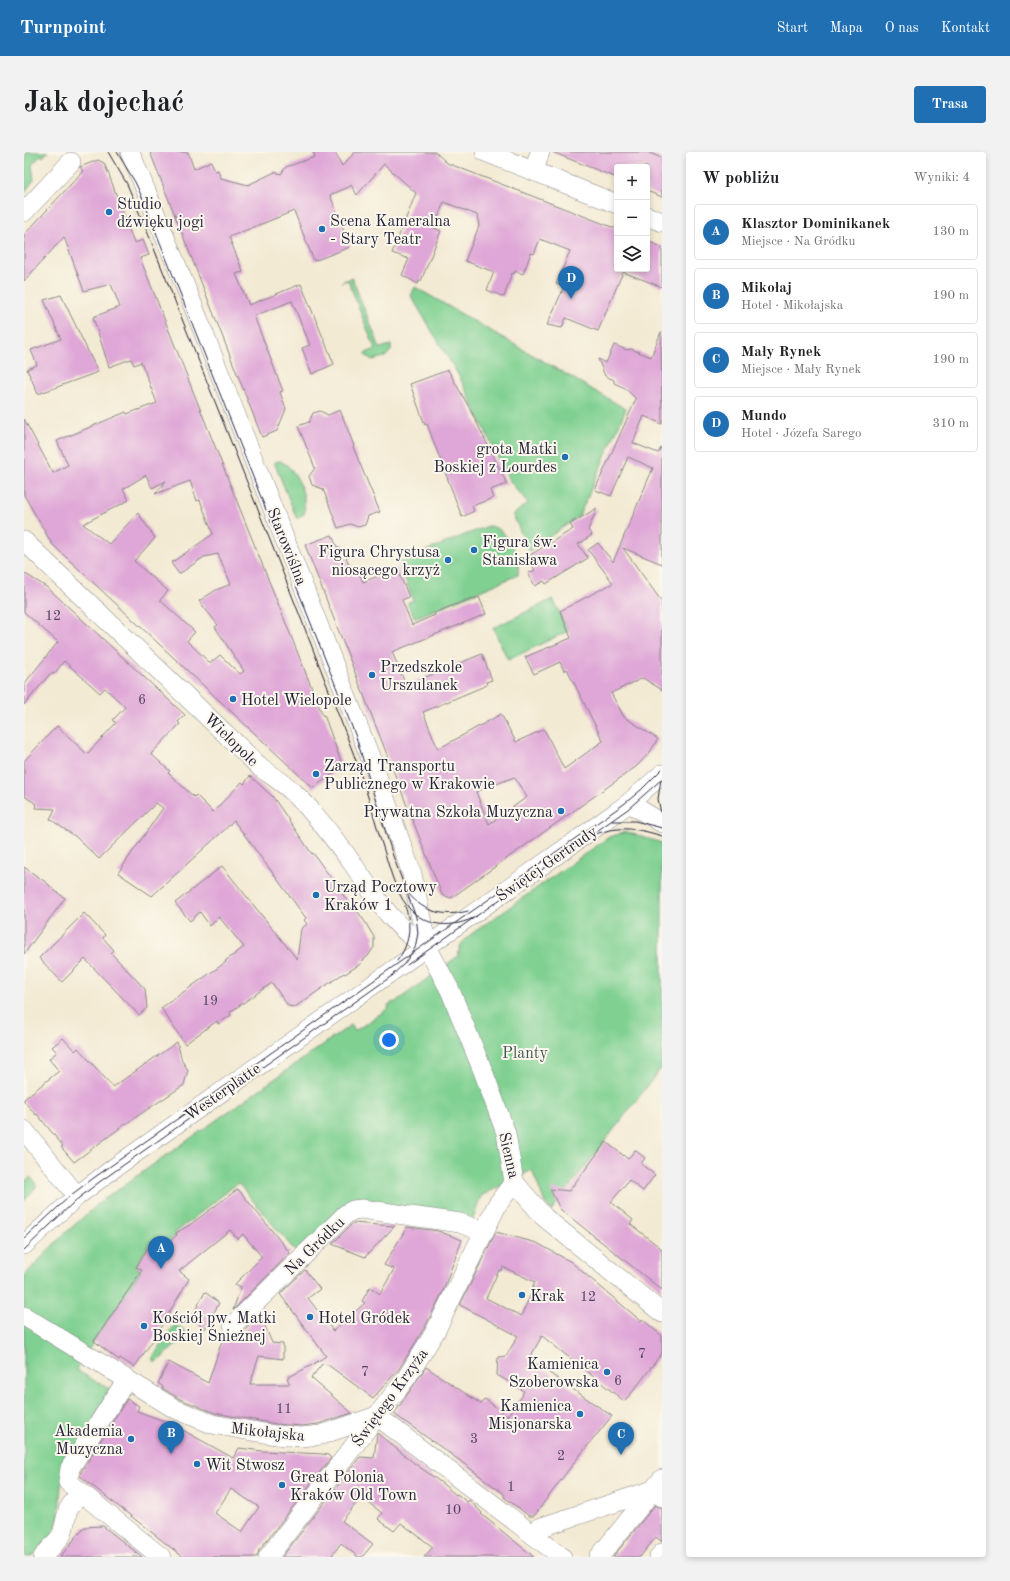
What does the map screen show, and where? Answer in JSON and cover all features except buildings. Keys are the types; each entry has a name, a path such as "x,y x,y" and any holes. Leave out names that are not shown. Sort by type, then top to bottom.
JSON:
{"street":[{"name":"Starowiślna","path":"130,152 190,298 369,754 412,874 427,947"},
{"path":"485,152 614,203"},
{"path":"534,171 540,152"},
{"path":"24,212 71,162"},
{"path":"650,217 662,222"},
{"name":"Wielopole","path":"24,541 260,767 292,790 337,843 376,899 397,925 408,935 427,947"},
{"name":"Świętej Gertrudy","path":"427,947 629,803 662,774"},
{"path":"629,803 662,823"},
{"name":"Sienna","path":"427,947 450,990 486,1078 506,1133 514,1182 544,1217 662,1313"},
{"name":"Westerplatte","path":"24,1245 77,1196 114,1168 427,947"},
{"path":"24,1130 77,1196"},
{"name":"Świętego Krzyża","path":"268,1557 407,1377 435,1332 496,1205 514,1182"},
{"name":"Na Gródku","path":"233,1326 346,1214 353,1210 362,1209 460,1223 484,1232"},
{"name":"Mikołajska","path":"24,1316 175,1409 212,1424 239,1430 294,1436 320,1435 377,1416"},
{"path":"127,1379 70,1468 68,1482 161,1557"},
{"path":"377,1416 562,1557"},
{"path":"539,1528 659,1489"},
{"path":"600,1557 659,1489"},
{"path":"43,1557 62,1534 68,1510 80,1491"},
{"path":"659,1557 662,1553"}],"green space":[{"path":"24,152 48,152 43,157 41,155 32,165 34,180 24,193 24,161 27,157 24,155"},
{"path":"352,278 380,348 391,345 391,351 385,357 372,360 364,354 375,349 348,280 341,282"},
{"path":"415,287 626,409 579,516 529,551 513,515 528,503 509,480 459,376 411,296"},
{"path":"280,461 292,470 300,484 305,507 304,514 297,519 274,462"},
{"path":"489,526 500,530 511,543 518,560 518,575 415,618 407,603 413,600 399,562"},
{"path":"553,599 568,631 508,660 493,628"},
{"name":"Planty","path":"626,832 662,843 662,1067 551,1211 543,1198 532,1170 481,1196 472,1222 357,1205 296,1252 238,1183 175,1233 176,1235 161,1248 150,1242 136,1267 141,1271 76,1370 113,1391 61,1485 59,1517 53,1535 31,1557 24,1557 24,1276 63,1235 103,1200 351,1025 355,1031 389,1008 388,1005 393,1002 394,1003 458,956 461,944 470,935 609,837"},
{"path":"30,1177 35,1182 36,1187 24,1201 24,1178 27,1181"},
{"path":"176,1325 187,1333 187,1335 157,1362 155,1362 153,1357"}],"tram line":[{"path":"108,152 127,184 149,236 300,615 354,754 395,885 408,907 415,914 432,923 459,923 477,916"},
{"path":"117,152 142,197 356,737 393,856 416,917 418,933 415,948 404,964 391,976"},
{"path":"24,1239 71,1195 95,1177 624,804 641,790 662,769"},
{"path":"661,779 658,799 662,817"},
{"path":"407,965 628,809 662,779"},
{"path":"612,821 635,821 662,828"},
{"path":"596,834 605,831 629,829 646,831 662,836"},
{"path":"409,894 421,906 436,912 452,914 468,911"},
{"path":"397,961 405,948 407,941 409,920 405,906"},
{"path":"24,1250 75,1201 98,1183 396,973"}],"place":[{"name":"Studio dźwięku jogi","path":"109,212"},
{"name":"Scena Kameralna - Stary Teatr","path":"322,229"},
{"name":"Mundo","path":"571,299"},
{"name":"grota Matki Boskiej z Lourdes","path":"565,457"},
{"name":"Figura św. Stanisława","path":"474,550"},
{"name":"Figura Chrystusa niosącego krzyż","path":"448,560"},
{"name":"Przedszkole Urszulanek","path":"372,675"},
{"name":"Hotel Wielopole","path":"233,699"},
{"name":"Zarząd Transportu Publicznego w Krakowie","path":"316,774"},
{"name":"Prywatna Szkoła Muzyczna","path":"561,811"},
{"name":"Urząd Pocztowy Kraków 1","path":"316,895"},
{"name":"Klasztor Dominikanek","path":"161,1269"},
{"name":"Krak","path":"522,1295"},
{"name":"Hotel Gródek","path":"310,1317"},
{"name":"Kościół pw. Matki Boskiej Śnieżnej","path":"144,1326"},
{"name":"Kamienica Szoberowska","path":"607,1372"},
{"name":"Kamienica Misjonarska","path":"580,1414"},
{"name":"Akademia Muzyczna","path":"131,1439"},
{"name":"Mikołaj","path":"171,1454"},
{"name":"Mały Rynek","path":"621,1455"},
{"name":"Wit Stwosz","path":"197,1464"},
{"name":"Great Polonia Kraków Old Town","path":"282,1485"}]}
